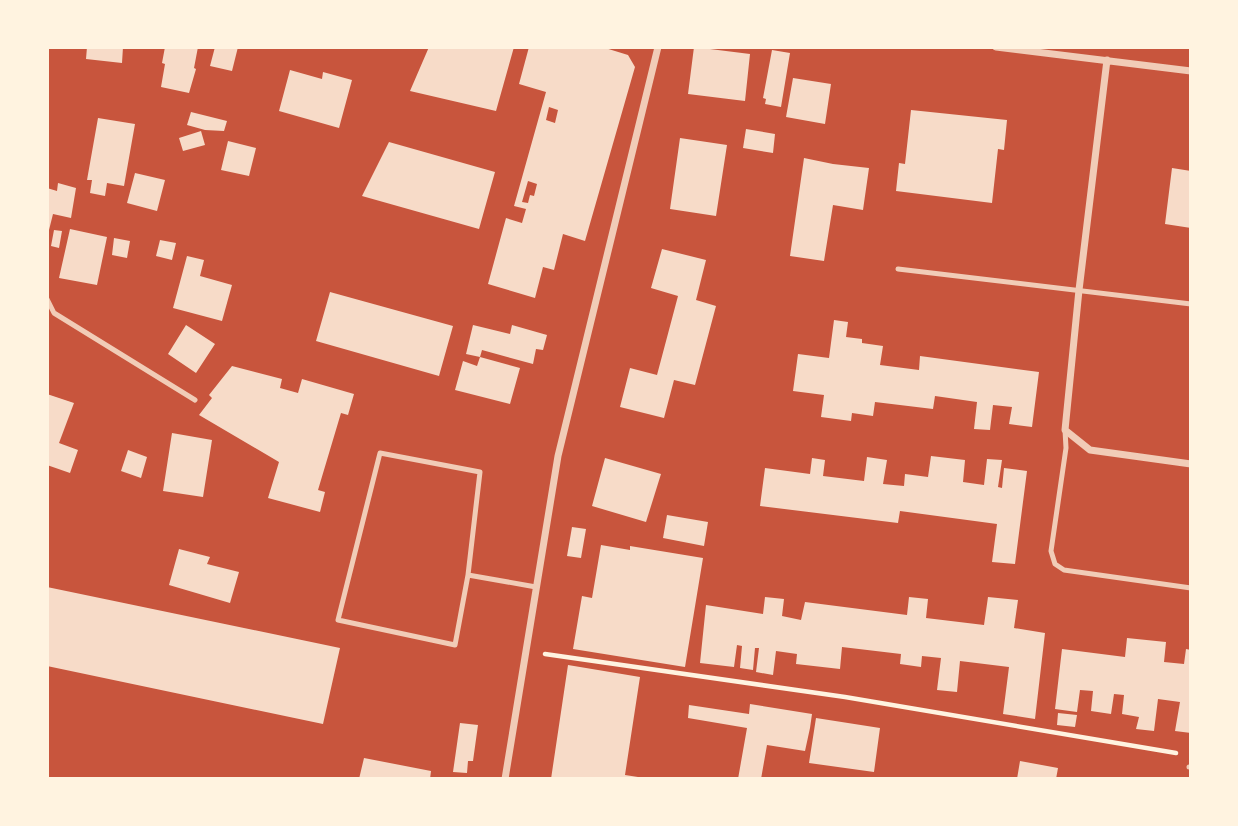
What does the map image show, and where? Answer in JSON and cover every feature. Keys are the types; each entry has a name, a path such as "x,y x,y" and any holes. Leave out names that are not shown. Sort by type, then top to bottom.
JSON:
{"street":[{"path":"505,779 558,456 658,47"},
{"path":"996,47 1053,50 1191,71"},
{"path":"1107,60 1065,430 1090,450 1191,464"}],"lane":[{"path":"898,269 1191,304"},
{"path":"47,299 54,313 195,400"},
{"path":"1065,430 1066,448 1051,551 1055,564 1064,570 1191,588"},
{"path":"380,453 480,472 468,575 454,645 338,620 380,453"},
{"path":"468,575 536,587"}],"path":[{"path":"526,652 845,697 1185,755 1190,767"}],"building":[{"path":"87,47 123,47 122,63 86,59"},
{"path":"165,47 198,47 196,69 189,93 161,87"},
{"path":"215,47 238,47 232,71 210,66"},
{"path":"429,47 514,47 496,111 410,91"},
{"path":"529,47 602,47 628,55 635,67 585,241 563,234 554,270 543,267 535,298 488,284 506,218 522,223 526,209 514,206 546,92 519,84","holes":["549,107 558,110 555,123 546,120","528,181 537,184 534,196 530,195 528,203 522,202"]},
{"path":"694,47 750,54 745,101 688,94"},
{"path":"772,50 790,53 781,107 765,104 766,99 763,98"},
{"path":"290,70 322,79 323,72 352,80 339,128 279,111"},
{"path":"793,78 831,84 825,124 786,117"},
{"path":"911,110 1007,120 1004,150 998,149 992,203 896,191 899,163 905,164"},
{"path":"191,112 227,121 224,131 187,125"},
{"path":"98,118 135,124 124,186 107,183 105,196 90,193 92,180 87,180"},
{"path":"746,129 775,134 773,153 743,148"},
{"path":"201,131 205,145 183,151 179,138"},
{"path":"680,138 727,145 716,216 670,209"},
{"path":"228,141 256,148 249,176 221,170"},
{"path":"389,142 495,172 479,229 362,196"},
{"path":"804,158 869,168 863,210 833,205 824,261 790,256"},
{"path":"1172,168 1191,171 1191,228 1165,224"},
{"path":"135,173 165,180 157,211 127,203"},
{"path":"58,183 76,188 71,218 53,214 47,238 47,188 57,191"},
{"path":"70,229 107,237 97,285 59,278"},
{"path":"54,230 62,231 59,248 51,246"},
{"path":"114,238 130,241 127,258 112,255"},
{"path":"160,240 176,243 172,260 156,256"},
{"path":"662,249 706,260 696,300 716,306 695,385 674,380 664,418 620,407 630,368 657,375 678,296 651,288"},
{"path":"187,256 204,260 200,276 232,285 222,321 173,308"},
{"path":"330,292 453,326 439,376 316,341"},
{"path":"834,320 848,322 846,337 883,346 880,365 919,370 920,356 1039,372 1032,427 1009,424 1012,407 993,405 990,430 974,429 977,402 935,396 933,409 875,402 873,416 852,413 851,421 821,417 824,395 793,391 798,354 829,358"},
{"path":"186,325 215,344 196,373 168,354"},
{"path":"473,325 510,334 512,325 547,335 543,350 536,349 533,364 482,350 480,357 466,354"},
{"path":"480,357 520,368 510,404 455,390 463,361 477,366"},
{"path":"232,366 282,379 280,388 298,393 302,379 354,394 348,415 341,413 318,490 325,492 320,512 268,498 279,462 199,415 212,398 209,395"},
{"path":"47,394 74,403 59,443 78,450 70,473 47,465"},
{"path":"172,433 212,440 203,497 163,491"},
{"path":"128,450 147,457 141,478 121,471"},
{"path":"931,456 965,460 963,482 984,485 987,459 1002,460 998,487 1002,488 1004,468 1027,471 1015,564 992,562 997,524 900,511 898,523 760,506 765,468 810,474 812,458 825,460 823,476 864,481 867,457 887,460 883,484 904,486 905,474 928,477"},
{"path":"605,458 661,474 646,522 592,506"},
{"path":"667,515 708,522 704,546 663,538"},
{"path":"572,527 586,529 581,558 567,556"},
{"path":"601,545 630,550 630,546 703,558 685,667 573,649 582,596 592,598"},
{"path":"179,549 210,557 207,564 239,572 230,603 169,585"},
{"path":"47,587 340,648 323,724 47,666"},
{"path":"765,597 784,599 782,616 801,620 805,602 907,615 909,597 928,599 926,618 984,625 988,597 1018,600 1014,628 1045,633 1035,719 1003,714 1009,667 960,661 957,692 937,690 941,658 922,656 921,667 900,664 901,654 842,647 840,669 796,664 797,654 776,651 773,675 756,672 759,648 755,648 753,670 740,668 742,646 737,645 734,667 700,663 706,605 763,614"},
{"path":"1127,638 1166,642 1164,662 1184,664 1186,649 1191,650 1191,733 1175,731 1180,702 1158,699 1154,731 1136,729 1139,717 1122,714 1124,695 1114,694 1111,714 1091,711 1093,691 1080,690 1077,712 1055,709 1062,649 1125,657"},
{"path":"568,665 640,677 625,775 638,779 551,779"},
{"path":"750,704 812,714 810,728 805,751 767,745 761,779 738,779 747,728 688,718 689,705 749,714"},
{"path":"1058,713 1077,715 1075,727 1057,725"},
{"path":"816,718 880,728 874,772 809,763"},
{"path":"460,723 478,725 473,761 468,761 467,773 453,772"},
{"path":"364,758 431,771 430,779 359,779"},
{"path":"1020,761 1058,768 1056,779 1017,779"}]}
